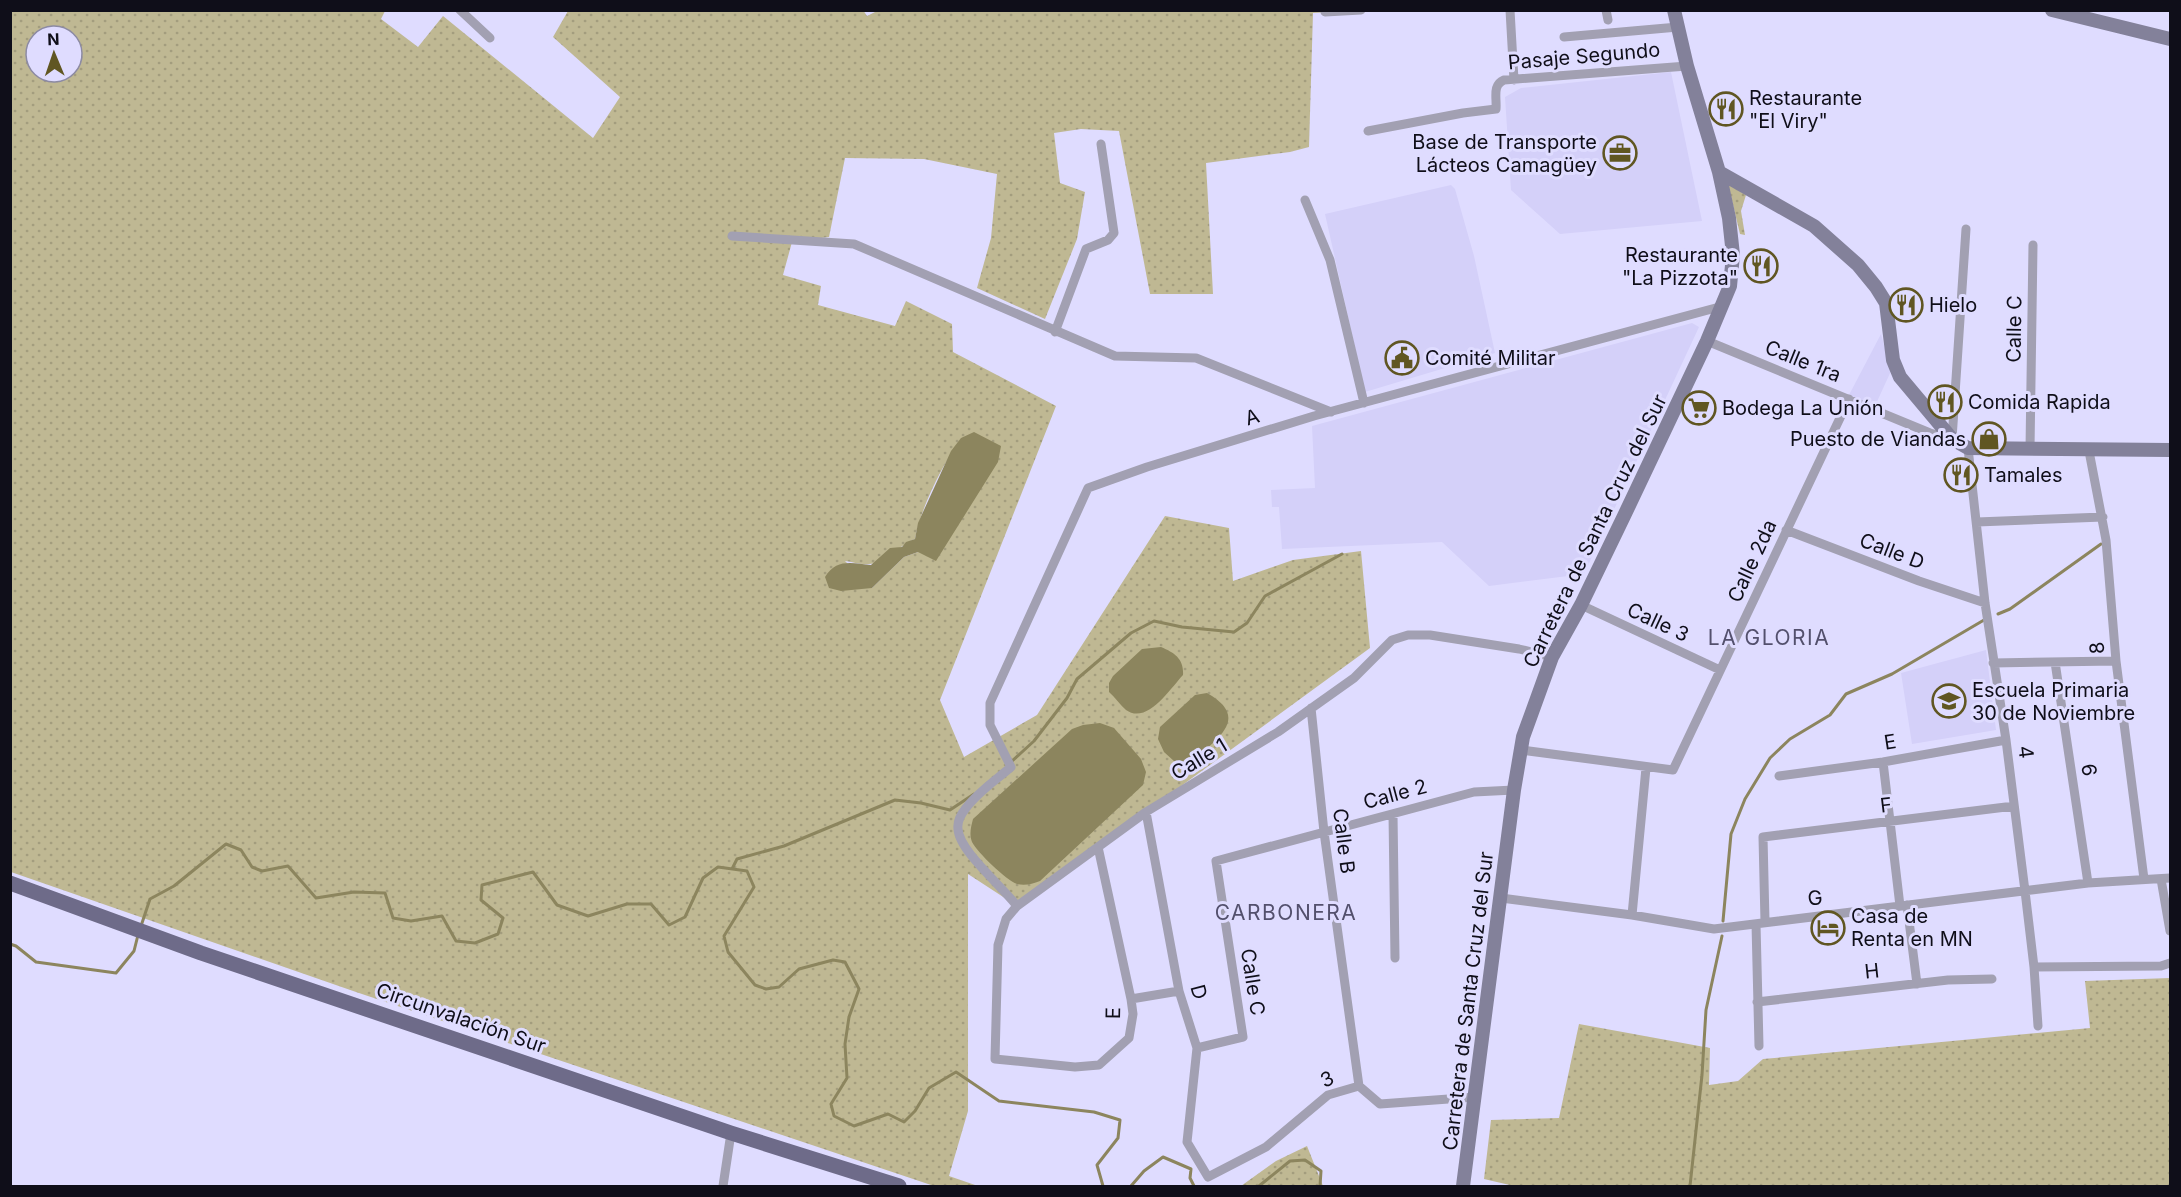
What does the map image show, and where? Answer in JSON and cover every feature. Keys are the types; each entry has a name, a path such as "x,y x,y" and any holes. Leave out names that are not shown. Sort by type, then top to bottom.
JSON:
{"main road":[{"name":"Carretera de Santa Cruz del Sur","path":"1463,1186 1514,790 1523,737 1552,657 1581,605 1707,341 1730,286 1733,255 1729,218 1719,171 1687,66 1674,10"},
{"path":"2052,10 2170,39"},
{"path":"1719,171 1814,226 1858,265 1876,286 1886,303 1893,360 1900,377 1952,439 1968,448 2089,451 2170,450"},
{"name":"Circunvalación Sur","path":"10,883 150,935 731,1133 899,1186"}],"street":[{"path":"460,10 490,38"},
{"path":"1325,12 1361,10"},
{"path":"1510,10 1514,80"},
{"path":"1564,38 1678,27"},
{"name":"Pasaje Segundo","path":"1368,131 1496,109 1498,82 1687,66"},
{"path":"1055,332 1086,249 1108,240 1114,233 1101,144"},
{"path":"1305,200 1330,260 1364,403"},
{"path":"1952,439 1966,229"},
{"path":"732,236 854,244 1115,356 1196,358 1331,412"},
{"name":"Calle C","path":"2030,449 2033,245"},
{"name":"A","path":"1017,906 1005,890 969,853 960,838 959,819 967,807 1011,766 990,725 988,717 990,703 1088,488 1147,467 1331,412 1723,306"},
{"name":"Calle 1ra","path":"1707,341 1930,433 1952,439"},
{"name":"Calle 2da","path":"1646,768 1673,770 1849,399"},
{"name":"4","path":"1968,448 1985,603 2006,740 2025,891 2038,1026"},
{"name":"8","path":"2089,451 2103,517 2116,661 2144,879"},
{"path":"1977,522 2103,517"},
{"name":"Calle D","path":"1786,530 1918,581 1985,603"},
{"name":"Calle 3","path":"1581,605 1720,670"},
{"name":"Calle 1","path":"995,1059 998,945 1006,919 1017,906 1146,812 1278,732 1354,678 1392,640 1408,635 1476,641 1552,657"},
{"path":"1993,663 2116,661"},
{"name":"6","path":"2055,662 2088,883"},
{"name":"Calle B","path":"1311,708 1324,832 1359,1086"},
{"name":"E","path":"1779,776 1883,762 2006,740"},
{"path":"1521,750 1646,768 1632,915"},
{"path":"1883,762 1890,823 1917,984"},
{"name":"Calle 2","path":"1216,861 1474,792 1514,790"},
{"name":"F","path":"1760,923 1763,837 2014,806"},
{"name":"D","path":"1146,812 1179,991 1197,1048 1187,1142 1208,1177"},
{"path":"1393,814 1395,958"},
{"name":"E","path":"995,1059 1075,1067 1099,1065 1129,1038 1133,1014 1131,999 1098,847"},
{"name":"Calle C","path":"1197,1048 1243,1037 1216,861"},
{"path":"2166,878 2170,931"},
{"name":"G","path":"1501,898 1632,915 1714,929 2088,883 2166,878"},
{"path":"1759,1046 1757,1002 1760,923"},
{"path":"2034,967 2161,966 2170,963"},
{"name":"H","path":"1757,1002 1917,984 1992,979"},
{"path":"1131,999 1179,991"},
{"name":"3","path":"1208,1177 1266,1147 1328,1095 1359,1086 1380,1104 1476,1097"},
{"path":"723,1186 731,1133"}],"shaded area":[{"path":"863,10 867,16 879,10 1356,11 1313,13 1309,147 1290,152 1206,163 1213,294 1150,294 1119,131 1081,129 1054,133 1060,183 1085,192 1077,239 1045,319 977,288 991,238 997,174 924,159 845,158 829,237 792,242 783,275 821,286 818,305 895,326 906,301 952,324 953,352 1056,406 940,700 964,757 1037,715 1165,516 1229,528 1233,581 1293,560 1361,551 1370,648 1017,906 968,874 968,1111 949,1176 978,1186 934,1186 356,992 11,872 11,11 385,11 381,19 418,47 443,16 593,138 620,97 553,37 568,11","holes":["961,439 918,552 904,557 872,588 845,561 875,563 915,539 933,487"]},
{"path":"1671,72 1702,221 1560,234 1511,190 1505,97 1521,88"},
{"path":"1728,184 1746,195 1741,211 1745,235 1740,234"},
{"path":"1451,185 1455,189 1474,256 1495,353 1365,392 1325,214"},
{"path":"1692,323 1699,327 1584,574 1489,586 1442,542 1282,549 1279,507 1272,507 1271,490 1315,488 1312,426"},
{"path":"1881,334 1891,371 1875,406 1849,395"},
{"path":"974,432 1001,446 998,462 936,561 918,552 904,557 872,588 841,591 829,588 825,577 834,567 845,563 871,565 890,548 902,547 906,542 915,539 918,523 951,451 961,438"},
{"path":"1161,647 1178,657 1183,675 1150,709 1142,713 1126,710 1109,692 1109,683 1113,676 1142,649"},
{"name":"Escuela Primaria 30 de Noviembre","path":"1986,650 1996,730 1912,744 1901,673"},
{"path":"1207,693 1227,712 1228,721 1225,730 1190,763 1175,762 1164,752 1158,739 1160,727 1195,695"},
{"path":"1100,723 1114,728 1141,759 1146,772 1143,785 1040,881 1031,884 1017,884 992,865 972,842 970,833 973,819 1072,729"},
{"path":"2170,978 2170,1186 1514,1186 1484,1179 1491,1120 1559,1118 1579,1024 1710,1048 1709,1085 1738,1081 1763,1059 2090,1028 2085,981"},
{"path":"1307,1146 1323,1186 1241,1186 1276,1161"}],"waterway":[{"path":"1998,614 2010,609 2101,544"},
{"path":"1011,762 1034,741 1067,698 1077,679 1131,633 1154,621 1182,627 1234,632 1247,623 1265,596 1342,554"},
{"path":"1723,921 1731,834 1745,799 1770,758 1790,739 1830,715 1846,694 1892,674 1984,620"},
{"path":"732,869 737,859 784,846 895,800 950,810 974,794"},
{"name":"CARBONERA","path":"141,926 150,899 174,886 226,844 241,850 252,867 262,871 288,866 316,898 354,892 385,893 393,918 411,921 442,916 456,941 475,943 498,934 503,918 481,900 482,885 533,872 557,905 588,916 627,904 651,904 669,925 685,917 703,878 718,867 747,871 754,887 724,936 728,952 755,985 766,989 779,987 799,969 833,960 845,962 859,989 849,1017 845,1044 847,1078 831,1104 834,1116 854,1126 888,1114 904,1122 915,1111 929,1088 956,1072 999,1101 1094,1112 1120,1120 1118,1138 1097,1165 1103,1186"},
{"name":"CARBONERA","path":"10,944 36,962 116,973 134,951 138,935"},
{"path":"1690,1186 1702,1075 1706,1010 1722,936"},
{"name":"CARBONERA","path":"1131,1186 1144,1171 1163,1157 1191,1169 1190,1178 1194,1186"},
{"name":"CARBONERA","path":"1259,1186 1290,1161 1305,1160 1321,1171 1320,1186"}],"place":[{"name":"Restaurante \"El Viry\"","path":"1726,109"},
{"name":"Base de Transporte Lácteos Camagüey","path":"1620,153"},
{"name":"Restaurante \"La Pizzota\"","path":"1761,266"},
{"name":"Hielo","path":"1906,305"},
{"name":"Comité Militar","path":"1402,358"},
{"name":"Comida Rapida","path":"1945,402"},
{"name":"Bodega La Unión","path":"1699,408"},
{"name":"Puesto de Viandas","path":"1989,439"},
{"name":"Tamales","path":"1961,475"},
{"name":"Escuela Primaria 30 de Noviembre","path":"1949,701"},
{"name":"Casa de Renta en MN","path":"1828,928"}],"district":[{"name":"LA GLORIA","path":"1769,638"},
{"name":"CARBONERA","path":"1286,913"}]}
